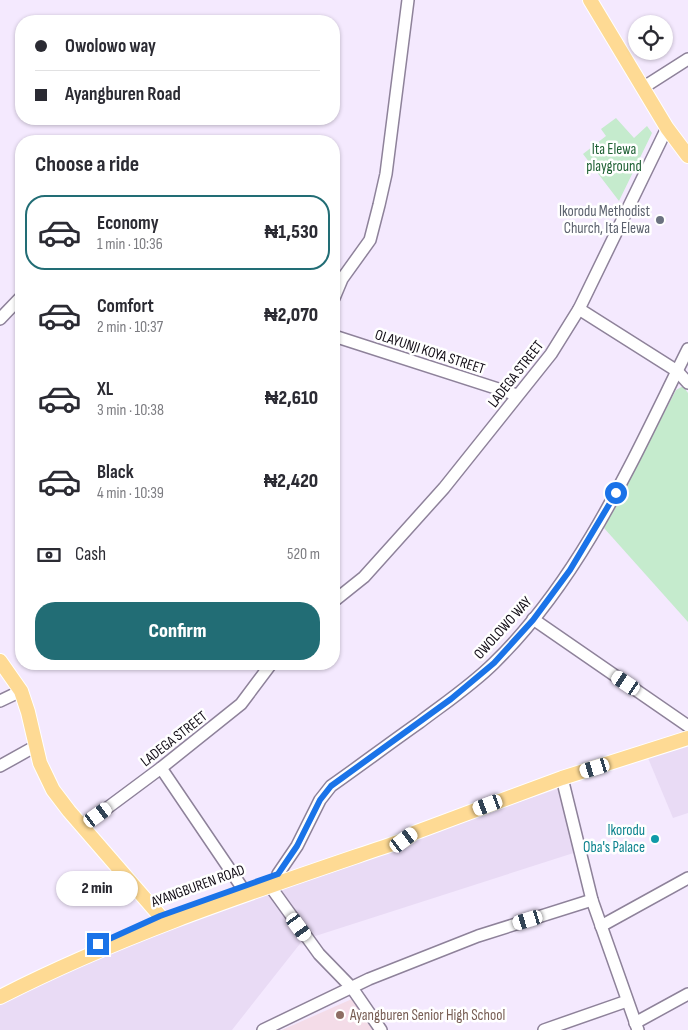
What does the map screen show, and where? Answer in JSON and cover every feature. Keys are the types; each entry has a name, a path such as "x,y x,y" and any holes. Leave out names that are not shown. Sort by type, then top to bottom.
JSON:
{"main road":[{"path":"590,0 667,128 688,156"},
{"path":"0,661 20,691 28,712 34,746 53,790 160,916"},
{"name":"AYANGBUREN ROAD","path":"0,990 36,971 160,916 241,886 400,833 414,832 562,778 688,738"},
{"name":"AYANGBUREN ROAD","path":"0,997 164,924 404,840 414,832"}],"street":[{"path":"340,284 370,240 380,205 386,174 408,0"},
{"path":"644,87 688,59"},
{"name":"LADEGA STREET","path":"340,596 364,577 444,488 551,354 579,309 667,128"},
{"path":"0,319 15,303"},
{"path":"579,309 677,371 688,383"},
{"name":"OLAYUNJI KOYA STREET","path":"340,338 517,395"},
{"name":"OWOLOWO WAY","path":"278,874 297,846 320,800 331,786 451,699 494,663 533,620 589,541 643,441 688,349"},
{"path":"533,620 688,726"},
{"name":"LADEGA STREET","path":"83,826 242,704 267,670"},
{"path":"0,701 20,691"},
{"path":"0,766 34,746"},
{"path":"161,768 241,886"},
{"path":"562,778 592,900 636,1026 688,994"},
{"path":"601,926 688,878"},
{"path":"270,886 319,954 352,988 381,1030"},
{"path":"263,1030 369,979 478,936 592,900"},
{"path":"544,1030 627,1001"}],"shaded area":[{"path":"688,744 688,813 673,818 648,758"},
{"path":"569,785 586,849 303,940 232,1030 0,1030 0,1002 219,904"},
{"name":"Ayangburen Senior High School","path":"352,999 373,1030 282,1030"}],"green space":[{"name":"Ita Elewa playground","path":"616,118 634,138 647,126 652,133 619,201 583,154 606,136 601,129"},
{"path":"683,386 688,393 688,622 604,528 676,390"}],"place":[{"name":"Ikorodu Methodist Church, Ita Elewa","path":"660,220"},
{"name":"Ikorodu Oba's Palace","path":"655,839"},
{"name":"Ayangburen Senior High School","path":"340,1015"}],"route":[{"path":"98,944 160,916 278,874 309,826 320,800 331,786 451,699 494,663 533,620 589,541 616,493"}]}
